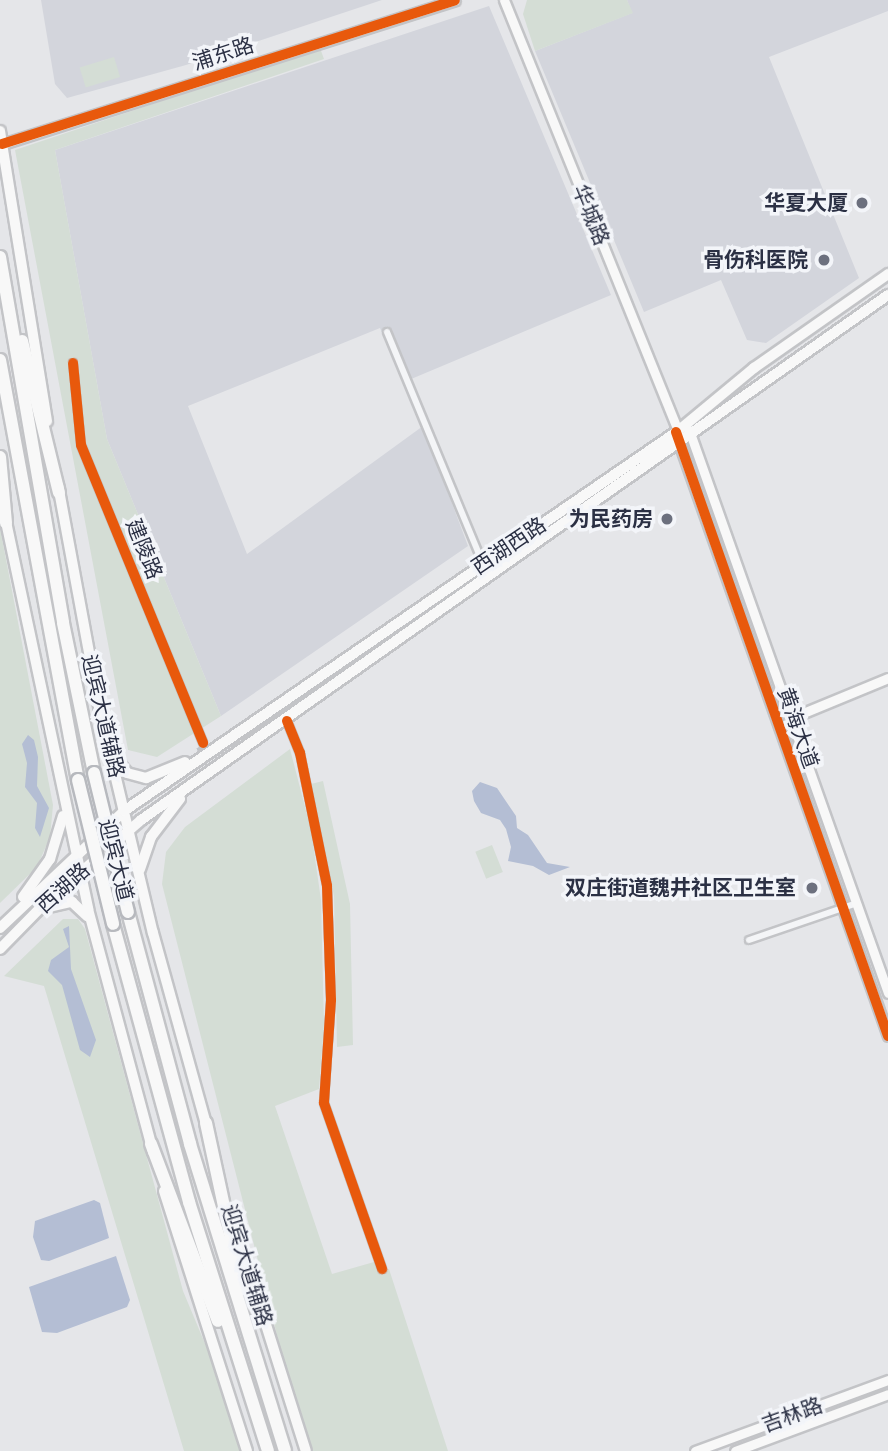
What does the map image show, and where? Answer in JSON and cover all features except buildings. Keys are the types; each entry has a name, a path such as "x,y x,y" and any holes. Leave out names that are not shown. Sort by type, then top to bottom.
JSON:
{"highway":[{"path":"0,247 59,493"},
{"name":"迎宾大道","path":"0,257 63,623 94,772 128,912 187,1131 286,1451"},
{"name":"迎宾大道","path":"0,360 78,780 113,924 189,1202 267,1447"},
{"path":"0,457 6,523"},
{"path":"206,1124 235,1262 286,1451"},
{"path":"151,1144 248,1412 267,1447"}],"main road":[{"name":"迎宾大道辅路","path":"0,131 59,493 109,748 128,830 149,919 206,1124 306,1451"},
{"name":"西湖西路","path":"128,830 287,720 680,432 754,368 888,274"},
{"name":"西湖西路","path":"680,432 691,436 888,295"},
{"name":"西湖西路","path":"124,811 680,432"},
{"path":"0,494 60,782 100,954 151,1144 247,1451"},
{"path":"109,748 121,768 146,778 274,707"},
{"path":"149,919 140,867 151,837 174,804 252,745"},
{"path":"0,925 36,883 50,859 62,830 60,782"},
{"name":"西湖路","path":"0,925 124,811"},
{"name":"西湖路","path":"0,950 128,830"},
{"path":"0,950 40,910 72,902 86,913 100,954"}],"street":[{"name":"浦东路","path":"2,144 455,0"},
{"name":"华城路","path":"504,0 680,432"},
{"path":"387,332 483,564"},
{"name":"建陵路","path":"73,363 81,445 204,747"},
{"name":"黄海大道","path":"680,432 888,1036"},
{"name":"黄海大道","path":"691,436 888,993"},
{"path":"791,718 888,678"},
{"path":"287,720 300,753 327,886 331,1000 324,1103 382,1269"},
{"path":"749,940 857,904"},
{"name":"吉林路","path":"695,1451 888,1380"},
{"name":"吉林路","path":"735,1451 888,1394"}],"shaded area":[{"path":"41,0 382,0 186,65 67,98 55,84"},
{"path":"527,0 627,0 633,13 535,51 523,14"},
{"path":"627,0 888,0 888,11 769,57 859,278 766,343 747,340 721,280 644,312 535,51 632,13"},
{"path":"489,6 611,295 404,382 380,328 188,406 247,554 423,426 468,546 221,716 107,439 55,150"},
{"path":"320,48 324,59 55,150 107,439 221,716 157,757 128,750 15,150"},
{"path":"114,57 120,77 86,88 80,68"},
{"path":"0,528 53,805 50,837 37,867 0,903"},
{"path":"290,749 311,830 321,900 324,1024 319,1089 275,1106 332,1274 374,1262 378,1270 389,1269 448,1451 313,1451 280,1347 162,884 166,852 185,827"},
{"path":"323,781 350,904 353,1045 337,1047 334,896 311,784"},
{"path":"492,845 503,872 486,879 475,852"},
{"path":"63,919 78,919 85,929 183,1291 250,1451 184,1451 44,986 4,976"}],"water":[{"path":"28,735 34,740 38,757 37,786 49,808 40,837 35,828 37,803 25,787 27,763 22,744"},
{"path":"480,782 497,788 516,816 517,828 528,835 547,863 570,867 549,875 533,866 508,861 511,847 506,829 500,820 481,813 474,801 472,791"},
{"path":"69,926 71,969 96,1040 90,1057 80,1050 62,985 48,971 51,960 69,947 63,929"},
{"path":"94,1200 100,1203 109,1238 49,1261 41,1260 33,1237 35,1221"},
{"path":"116,1256 130,1300 127,1307 57,1333 42,1332 29,1287"}],"tunnel":[{"path":"199,753 211,745"}],"cycle path":[{"path":"2,144 455,0"},
{"path":"73,363 81,445 203,743"},
{"path":"676,432 888,1036"},
{"path":"287,721 300,753 327,886 331,1000 324,1103 382,1269"}],"place":[{"name":"华夏大厦","path":"862,203"},
{"name":"骨伤科医院","path":"824,260"},
{"name":"为民药房","path":"667,519"},
{"name":"双庄街道魏井社区卫生室","path":"812,888"}]}
